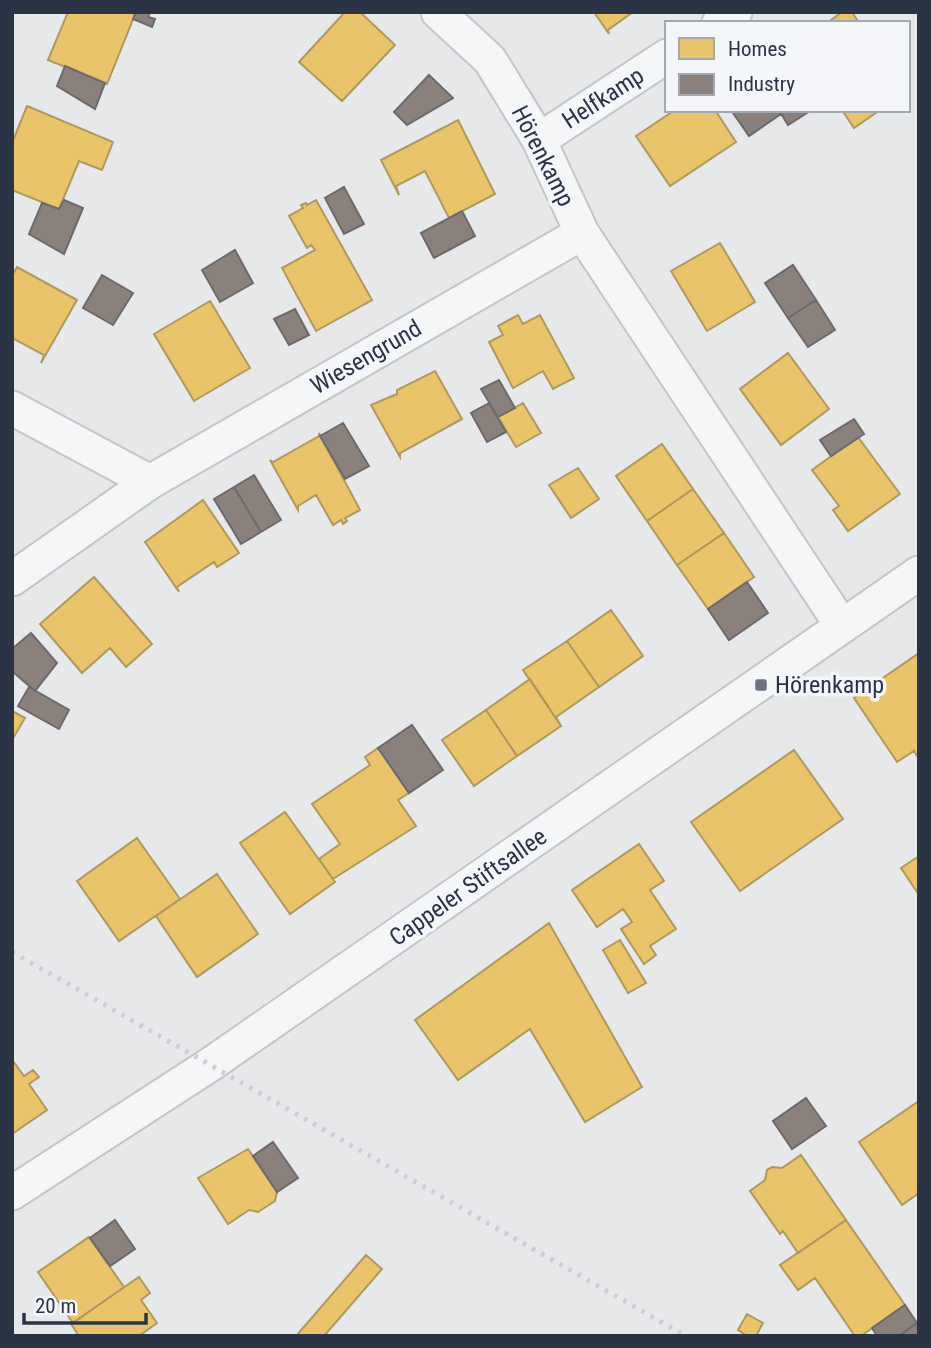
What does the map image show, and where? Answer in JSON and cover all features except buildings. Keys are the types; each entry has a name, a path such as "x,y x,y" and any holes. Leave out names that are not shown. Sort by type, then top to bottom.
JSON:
{"street":[{"name":"Hörenkamp","path":"438,12 490,60 539,140 582,233 842,626"},
{"name":"Helfkamp","path":"539,140 665,58"},
{"name":"Wiesengrund","path":"12,579 150,481 582,233"},
{"path":"12,408 150,481"},
{"name":"Cappeler Stiftsallee","path":"12,1193 211,1064 919,573"}],"railway":[{"path":"12,952 686,1336"}],"place":[{"name":"Hörenkamp","path":"761,685"}]}
